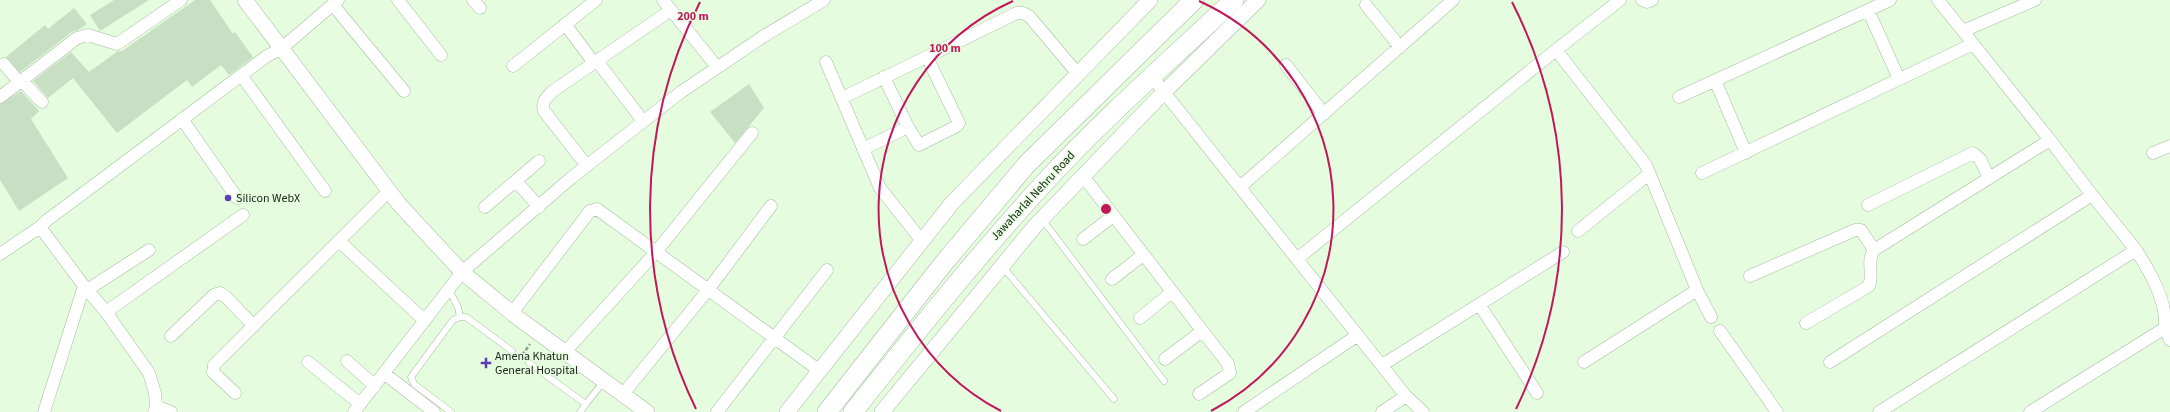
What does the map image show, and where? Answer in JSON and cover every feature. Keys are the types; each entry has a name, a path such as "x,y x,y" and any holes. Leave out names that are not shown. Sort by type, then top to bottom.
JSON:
{"main road":[{"name":"Jawaharlal Nehru Road","path":"827,412 943,264 1027,164 1194,0"},
{"name":"Jawaharlal Nehru Road","path":"853,412 964,272 1045,182 1088,137 1234,0"}],"street":[{"path":"0,97 77,38 88,35 117,44 180,0"},
{"path":"245,0 398,204 462,272 512,314 647,412"},
{"path":"398,0 442,55"},
{"path":"513,66 596,0"},
{"path":"664,0 717,67"},
{"path":"308,362 358,409 462,272 587,166 643,121 717,67 764,36 824,0"},
{"path":"788,412 952,203 1150,0"},
{"path":"882,412 1042,219 1164,92 1258,0"},
{"path":"1297,259 1620,0"},
{"path":"1642,0 1647,2 1652,0"},
{"path":"1679,97 1890,0"},
{"path":"1938,0 2136,250 2158,292 2166,316 2165,328 2170,340"},
{"path":"1963,31 2035,0"},
{"path":"1,250 40,227 46,220 267,56 282,48 336,2 404,91"},
{"path":"1240,187 1400,47 1446,2"},
{"path":"1366,4 1400,47"},
{"path":"587,166 544,111 543,106 545,99 553,91 671,10"},
{"path":"1868,10 1899,79"},
{"path":"842,98 1017,14 1024,13 1029,16 1078,74"},
{"path":"565,24 643,121"},
{"path":"1702,173 1973,44"},
{"path":"1556,50 1640,157 1649,174 1697,290 1711,317"},
{"path":"884,77 908,127 919,145 957,126 959,123 927,57"},
{"path":"826,62 880,188 922,241"},
{"path":"4,64 20,82 42,102"},
{"path":"1286,65 1324,114"},
{"path":"242,75 325,191"},
{"path":"1152,77 1406,396 1423,412"},
{"path":"1715,80 1746,153"},
{"path":"182,119 237,198"},
{"path":"863,149 908,127"},
{"path":"565,352 656,252 752,132"},
{"path":"1806,323 1868,286 1871,277 1870,260 1874,250 2050,140"},
{"path":"2153,154 2170,146"},
{"path":"1868,205 1973,153 1980,159 1989,178"},
{"path":"485,207 539,161"},
{"path":"1578,231 1649,174"},
{"path":"1083,176 1230,368 1230,373 1199,394"},
{"path":"516,181 539,207"},
{"path":"235,393 216,375 212,368 389,191"},
{"path":"1830,362 2092,195"},
{"path":"623,394 708,290 771,206"},
{"path":"512,314 592,209 597,209 820,371"},
{"path":"106,312 243,215"},
{"path":"1083,239 1113,216"},
{"path":"40,227 85,288 106,312 149,373 155,393 155,409 171,412"},
{"path":"1750,276 1855,230 1861,230 1864,232 1874,250"},
{"path":"339,241 425,321"},
{"path":"44,412 85,288 149,250"},
{"path":"1879,412 2136,250"},
{"path":"1382,365 1563,252"},
{"path":"1112,279 1143,255"},
{"path":"717,412 776,339 827,270"},
{"path":"1584,362 1697,290"},
{"path":"1140,318 1172,292"},
{"path":"171,336 214,295 220,293 225,296 254,326"},
{"path":"1480,304 1537,393"},
{"path":"2030,412 2043,409 2165,328"},
{"path":"1165,359 1202,331"},
{"path":"1720,331 1776,412"},
{"path":"1244,412 1358,335"},
{"path":"347,361 375,386"},
{"path":"385,374 434,412"},
{"path":"1382,412 1406,396"}],"lane":[{"path":"1042,219 1164,380"},
{"path":"1002,266 1114,399"},
{"path":"449,290 458,307 460,317"},
{"path":"450,412 414,384 411,377 453,320 460,317 466,317 512,351"},
{"path":"529,363 586,404"},
{"path":"580,412 604,381"}],"building":[{"path":"114,0 149,0 100,31 90,15"},
{"path":"195,0 210,0 233,34 235,32 253,57 229,75 221,65 192,87 187,80 117,133 73,78 48,98 33,81 71,52 89,72"},
{"path":"74,8 87,24 72,32 20,72 6,57 45,25 48,29"},
{"path":"749,84 764,108 735,143 710,112"},
{"path":"21,91 39,111 31,119 68,178 19,211 0,180 0,104"}],"place":[{"name":"Silicon WebX","path":"228,198"},
{"name":"Amena Khatun General Hospital","path":"486,363"}]}
